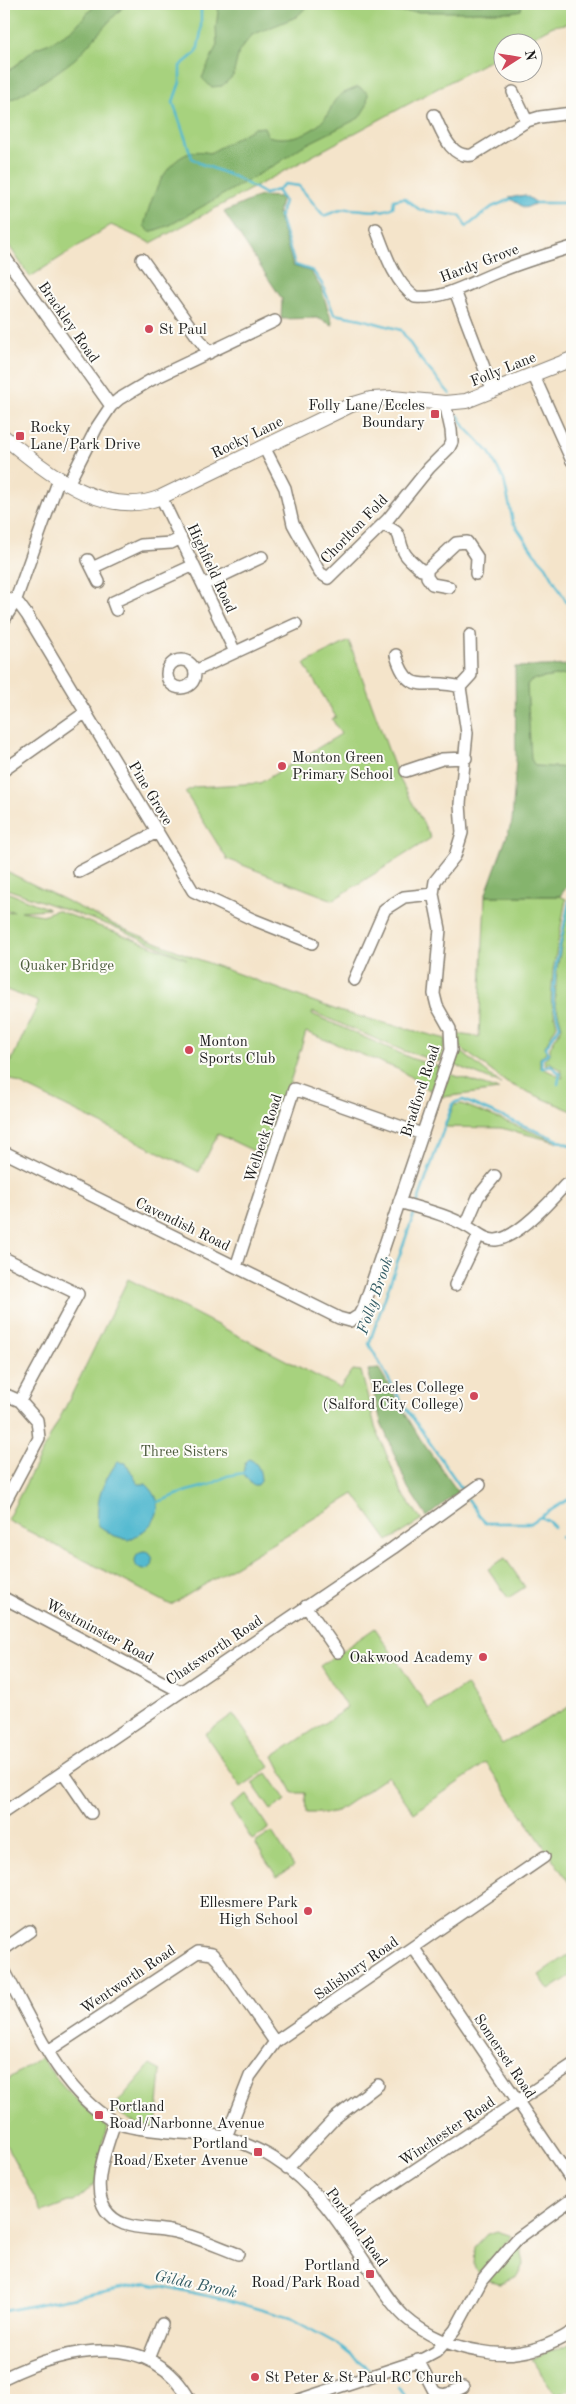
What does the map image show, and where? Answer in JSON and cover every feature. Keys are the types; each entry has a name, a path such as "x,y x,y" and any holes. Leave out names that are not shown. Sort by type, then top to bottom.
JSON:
{"main road":[{"name":"Folly Lane","path":"445,403 466,401 572,359"},
{"name":"Rocky Lane","path":"4,437 63,481 121,504 143,504 341,409 361,402 392,398 445,403"}],"street":[{"path":"513,92 527,121"},
{"path":"434,115 454,151 465,156 472,156 527,121 540,117 572,114"},
{"name":"Hardy Grove","path":"376,229 388,258 409,292 416,297 424,298 455,291 501,270 572,247"},
{"name":"Brackley Road","path":"4,256 111,406"},
{"path":"142,259 209,353"},
{"path":"455,291 493,391"},
{"path":"4,620 15,602 63,481 111,406 138,387 275,321"},
{"path":"533,374 572,461"},
{"name":"Chorlton Fold","path":"264,446 284,488 293,524 320,573 328,578 383,525 429,468 449,448 452,442 451,430 445,403"},
{"name":"Highfield Road","path":"161,497 235,652"},
{"path":"383,525 396,530 402,541 405,555 421,570 427,570 456,543 461,541 467,542 477,557 476,574"},
{"path":"99,582 90,564 141,545 171,543 181,538"},
{"path":"203,585 262,557"},
{"path":"116,610 113,602 194,564"},
{"path":"427,570 427,576 432,584 449,587"},
{"path":"4,597 15,602"},
{"name":"Pine Grove","path":"15,602 27,615 189,886 196,894 312,943"},
{"path":"195,671 296,624"},
{"path":"354,980 385,909 404,897 433,894 438,877 455,856 460,844 462,827 460,804 467,733 460,687 471,674 470,635"},
{"path":"396,655 402,673 413,684 447,682 460,687"},
{"path":"4,770 86,712"},
{"path":"406,771 442,759 466,758"},
{"path":"79,872 157,832"},
{"name":"Bradford Road","path":"350,1321 359,1315 364,1306 452,1045 450,1029 437,1006 434,994 440,929 433,894"},
{"name":"Welbeck Road","path":"236,1267 294,1089 422,1134"},
{"name":"Cavendish Road","path":"4,1152 338,1318 350,1321"},
{"path":"466,1226 478,1197 496,1176"},
{"path":"400,1202 466,1226 494,1240 509,1234 538,1214 569,1185"},
{"path":"455,1285 479,1234"},
{"path":"4,1258 78,1294 20,1401"},
{"path":"4,1394 20,1401 37,1420 39,1438 4,1504"},
{"name":"Chatsworth Road","path":"4,1812 393,1548 476,1487"},
{"name":"Westminster Road","path":"4,1598 181,1692"},
{"path":"306,1606 338,1652"},
{"path":"63,1772 91,1813"},
{"name":"Salisbury Road","path":"226,2137 250,2076 275,2042 544,1857"},
{"path":"4,1948 30,1930"},
{"name":"Somerset Road","path":"413,1947 572,2178"},
{"name":"Wentworth Road","path":"48,2051 198,1952 212,1954 218,1960 275,2042"},
{"name":"Portland Road","path":"4,1970 48,2051 73,2087 92,2106 115,2122 161,2132 226,2137 273,2158 307,2184 338,2221 383,2290 405,2316 432,2336 464,2349 507,2354 532,2350 555,2342 572,2332"},
{"name":"Winchester Road","path":"338,2221 572,2064"},
{"path":"287,2169 335,2118 378,2086"},
{"path":"115,2122 101,2164 98,2194 108,2214 124,2224 172,2231 238,2254"},
{"path":"299,2400 418,2360 436,2352 455,2330 482,2280 517,2239 572,2199"},
{"path":"148,2358 162,2324"},
{"path":"4,2378 51,2359 80,2353 114,2350 148,2358 166,2370 184,2390 190,2400"},
{"path":"418,2360 438,2394 445,2395 464,2387"}],"green space":[{"path":"4,4 572,4 572,23 553,26 542,32 494,32 494,58 151,243 111,225 30,277 4,238"},
{"path":"96,4 126,4 74,60 30,89 4,102 4,75 36,48 50,43 72,30"},
{"path":"219,4 310,4 296,17 252,35 239,51 233,76 222,86 211,87 202,78 217,45 216,28"},
{"path":"397,4 522,4 521,10 511,12 395,12"},
{"path":"358,87 368,93 367,105 359,118 301,147 280,162 170,225 150,232 144,226 157,187 173,163 184,156 196,152 210,153 254,128 264,127 268,136 276,138 292,137 308,132 322,122 339,96"},
{"path":"260,196 280,197 278,214 293,266 311,272 321,288 333,325 317,318 281,319 282,299 224,212"},
{"name":"Monton Green Primary School","path":"349,641 397,774 431,838 333,900 227,859 185,792 194,787 260,783 341,734 332,719 336,717 304,664"},
{"path":"572,665 572,675 531,680 527,685 531,759 535,766 572,768 572,880 560,896 485,896 512,822 516,760 515,667"},
{"path":"572,675 572,768 535,766 530,759 527,685 530,680"},
{"name":"Monton Sports Club","path":"4,870 119,927 195,958 342,1012 446,1039 440,1062 404,1051 313,1012 312,1014 413,1059 440,1067 431,1091 400,1070 306,1032 266,1157 218,1134 199,1172 4,1076 39,1002 4,989 4,913 14,911 4,910 4,891 49,909 21,911 43,915 56,910 187,959 117,928 4,888"},
{"path":"485,896 560,896 566,899 553,970 551,1000 557,1025 545,1046 546,1052 540,1058 540,1067 563,1078 560,1069 549,1062 546,1065 544,1060 550,1053 550,1047 562,1027 555,1001 557,970 570,898 572,898 572,1111 507,1083 456,1044 456,1034 479,1037"},
{"path":"456,1050 459,1050 501,1084 452,1064"},
{"path":"450,1074 499,1090 443,1097 441,1096"},
{"path":"462,1104 557,1142 501,1128 445,1127 454,1105"},
{"name":"Three Sisters","path":"128,1279 340,1388 353,1370 361,1371 375,1426 402,1493 422,1520 388,1541 354,1494 171,1605 7,1520 68,1402"},
{"path":"379,1369 421,1440 458,1492 427,1517 408,1488 381,1422 368,1370"},
{"path":"505,1558 525,1587 508,1598 488,1569"},
{"path":"375,1628 429,1709 466,1685 502,1744 572,1705 572,1887 486,1763 414,1813 388,1776 334,1813 306,1813 305,1793 293,1793 274,1756 347,1708 320,1666"},
{"path":"233,1714 270,1767 241,1787 205,1734"},
{"path":"267,1773 286,1800 271,1810 252,1783"},
{"path":"247,1795 269,1829 252,1840 230,1806"},
{"path":"272,1832 294,1866 277,1877 255,1843"},
{"path":"568,1955 572,1961 572,1975 549,1990 539,1975"},
{"path":"41,2057 55,2077 71,2094 107,2125 95,2184 74,2202 68,2202 42,2212 4,2141 4,2082"},
{"path":"150,2065 161,2071 156,2128 135,2123 112,2109"},
{"path":"497,2231 512,2236 478,2274 474,2265 475,2247 486,2235"},
{"path":"519,2242 524,2263 517,2276 500,2283 487,2280"},
{"path":"572,2343 572,2390 556,2395 531,2359"}],"water":[{"path":"525,195 537,203 525,208 509,198"},
{"path":"249,1459 255,1462 260,1471 261,1481 258,1485 252,1485 243,1473 245,1463"},
{"path":"117,1462 126,1463 138,1484 146,1484 157,1501 158,1509 151,1524 128,1540 112,1535 98,1525 98,1506 101,1491 107,1477"},
{"path":"144,1552 150,1555 153,1561 150,1567 144,1570 138,1567 135,1561 138,1555"}],"waterway":[{"name":"Folly Brook","path":"201,4 201,32 197,52 180,66 180,82 173,102 192,158 199,163 235,177 265,194 277,190 284,201 280,216 295,265 313,271 322,284 334,314 401,330 421,360 450,394"},
{"path":"277,190 285,184 299,186 324,216 346,209 382,211 393,207 394,200 404,198 420,210 461,216 466,227 492,207 511,199"},
{"path":"534,203 563,203"},
{"name":"Folly Brook","path":"458,415 465,427 489,452 504,480 513,522 534,553 546,566 572,612"},
{"name":"Folly Brook","path":"558,1084 560,1074 551,1065 542,1068 541,1059 548,1053 546,1047 560,1026 553,1001 555,970 572,888"},
{"name":"Folly Brook","path":"417,1204 453,1103 463,1100 572,1146"},
{"name":"Folly Brook","path":"415,1211 369,1344 401,1401 464,1492"},
{"path":"158,1502 210,1485 227,1476 243,1473"},
{"path":"540,1517 572,1497"},
{"name":"Folly Brook","path":"468,1499 485,1523 531,1523 540,1517 554,1527"},
{"name":"Folly Brook","path":"561,1537 572,1553"},
{"name":"Gilda Brook","path":"4,2311 147,2283 231,2301 290,2318 339,2345 369,2369"},
{"name":"Gilda Brook","path":"398,2388 410,2400"}],"place":[{"name":"St Paul","path":"149,329"},
{"name":"Folly Lane/Eccles Boundary","path":"435,414"},
{"name":"Rocky Lane/Park Drive","path":"20,436"},
{"name":"Monton Green Primary School","path":"282,766"},
{"name":"Monton Sports Club","path":"189,1050"},
{"name":"Eccles College (Salford City College)","path":"474,1396"},
{"name":"Oakwood Academy","path":"483,1657"},
{"name":"Ellesmere Park High School","path":"308,1911"},
{"name":"Portland Road/Narbonne Avenue","path":"99,2115"},
{"name":"Portland Road/Exeter Avenue","path":"258,2152"},
{"name":"Portland Road/Park Road","path":"370,2274"},
{"name":"St Peter & St Paul RC Church","path":"255,2377"}],"park label":[{"name":"Quaker Bridge","path":"67,965"}]}
